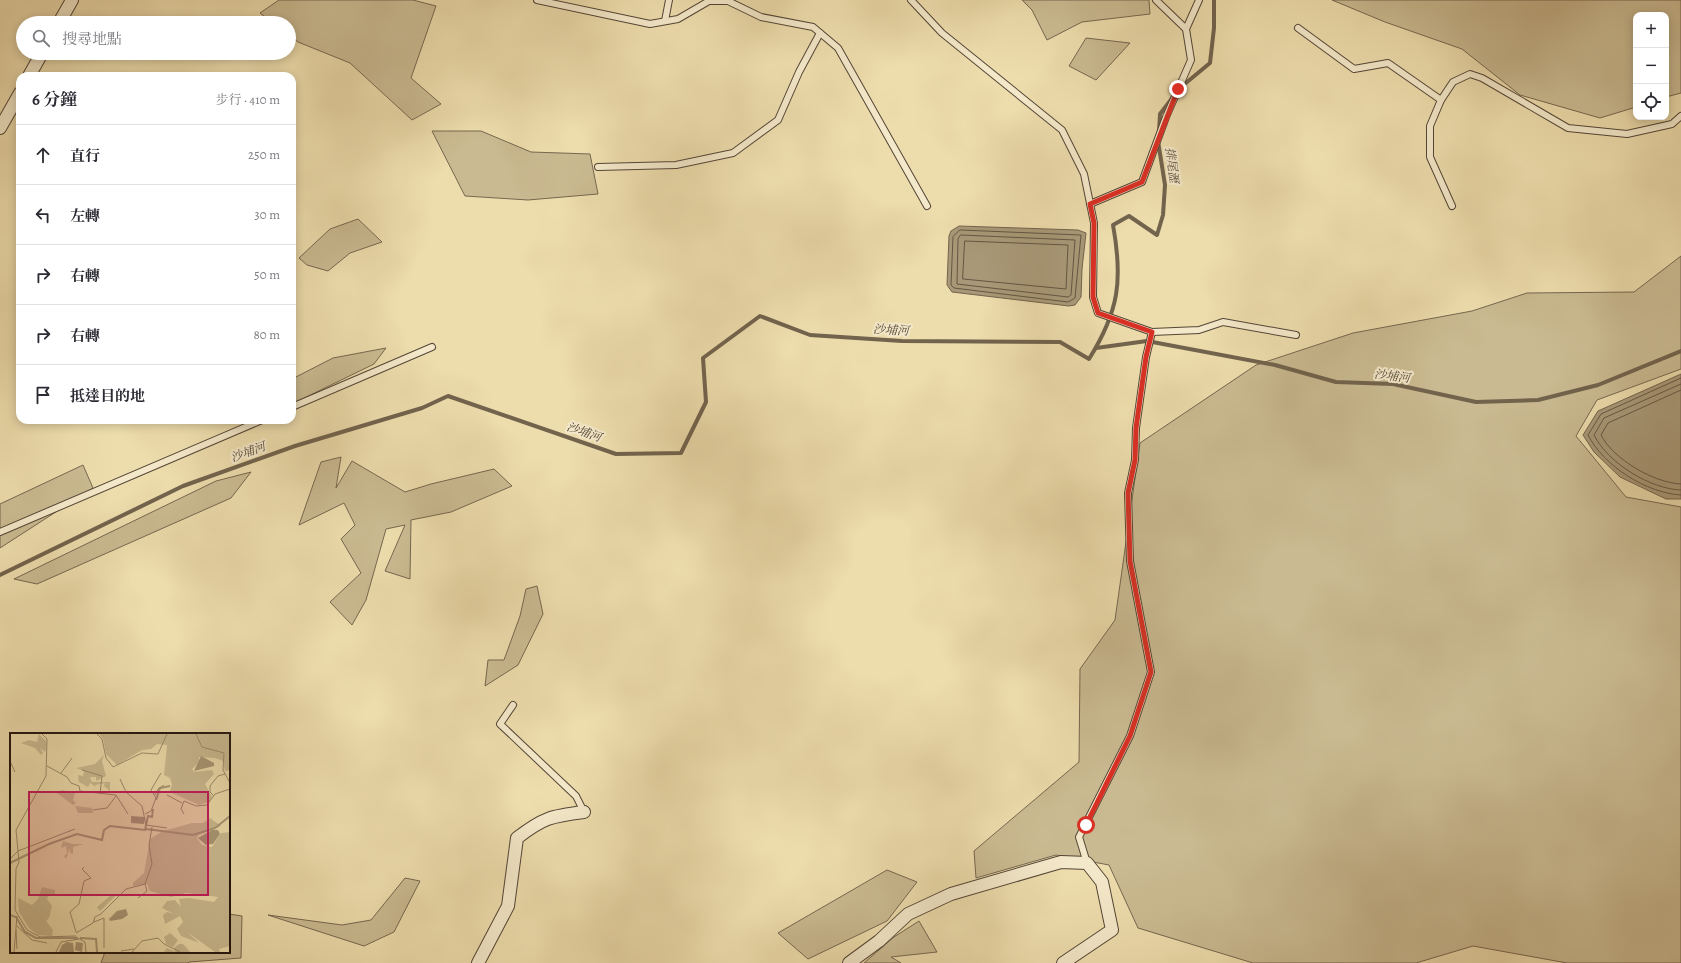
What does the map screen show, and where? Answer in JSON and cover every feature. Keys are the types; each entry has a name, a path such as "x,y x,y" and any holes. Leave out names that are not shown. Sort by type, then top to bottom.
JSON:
{"street":[{"path":"63,16 72,0"},
{"path":"31,72 38,60"},
{"path":"0,128 16,100"},
{"path":"478,963 508,906 517,838 536,824 553,816 584,812"},
{"path":"849,963 879,941 908,914 951,894 1061,862 1087,863 1102,882 1112,930 1063,963"}],"lane":[{"path":"537,0 650,24 678,19 709,2 728,1 761,17 813,27 838,48 927,206"},
{"path":"665,21 669,0"},
{"path":"911,0 942,34 1062,130 1084,174 1094,223 1093,297 1098,313 1152,332 1199,330 1222,322 1296,335"},
{"path":"1156,0 1186,29"},
{"path":"1090,204 1142,182 1191,60 1186,29 1199,0"},
{"path":"1298,28 1354,69 1388,63 1440,100"},
{"path":"598,167 676,165 732,153 778,120 799,72 820,33"},
{"path":"1452,206 1430,157 1430,126 1440,100 1454,82 1470,74 1482,78 1568,128 1628,134 1672,124 1681,116"},
{"path":"1087,863 1079,837 1130,736 1151,672 1130,561 1128,493 1135,460 1136,428 1152,332"},
{"path":"296,405 432,347"},
{"path":"0,532 253,424"},
{"path":"513,705 500,724 576,796 584,812"}],"shaded area":[{"path":"279,0 413,0 436,6 411,78 441,104 412,120 350,63 296,40 296,16 264,16 260,13"},
{"path":"1022,0 1149,0 1150,14 1082,22 1047,40 1032,10"},
{"path":"1332,0 1681,0 1681,93 1669,96 1669,12 1633,12 1633,108 1600,118 1520,95 1462,49 1385,22"},
{"path":"1086,38 1130,43 1096,80 1069,66"},
{"path":"432,131 481,131 531,152 590,154 598,194 528,200 465,196"},
{"path":"358,219 382,242 350,253 328,271 307,265 299,258 330,229"},
{"path":"1681,256 1681,369 1597,400 1576,436 1626,497 1681,507 1681,963 1567,963 1473,946 1416,963 1253,963 1138,928 1109,865 1056,855 976,878 974,851 1079,762 1080,669 1115,620 1140,443 1256,365 1353,333 1472,311 1527,293 1634,292"},
{"path":"386,348 374,364 296,402 296,377 333,358"},
{"path":"341,457 336,488 352,461 405,492 431,484 494,469 512,486 451,512 411,520 410,579 385,571 405,525 386,529 366,600 352,625 330,602 361,573 341,539 355,525 344,503 299,525 321,462"},
{"path":"83,465 93,488 0,548 0,504"},
{"path":"251,472 231,498 37,584 14,579 216,481"},
{"path":"537,586 543,614 518,665 485,686 488,660 504,660 520,616 526,589"},
{"path":"887,870 917,882 887,921 808,959 778,933"},
{"path":"405,878 420,881 394,932 364,946 268,915 342,925 371,920"},
{"path":"230,914 242,916 241,958 188,963 101,963 105,953 230,953"},
{"path":"919,921 937,952 891,957 901,963 864,963 894,937"}],"water":[{"path":"959,226 1078,230 1086,233 1081,297 1075,305 1069,306 952,292 947,285 949,236 951,231"},
{"path":"1681,374 1681,499 1666,499 1620,477 1594,452 1583,435 1598,411"}],"waterway":[{"name":"排尾瀝","path":"1181,87 1210,63 1214,28 1214,0"},
{"name":"排尾瀝","path":"1159,132 1160,114 1173,97"},
{"name":"沙埔河","path":"0,575 183,486 295,446 422,408 448,396 616,454 681,453 706,402 703,358 760,316 810,335 902,341 1060,342 1089,359 1107,326 1116,295 1118,262 1113,225 1129,216 1157,235 1163,215 1165,185 1158,141"},
{"name":"沙埔河","path":"1096,348 1147,341 1275,365 1336,382 1393,384 1476,402 1538,400 1598,385 1681,351"}],"route":[{"path":"1086,825 1130,736 1151,672 1130,561 1128,493 1135,460 1136,428 1146,357 1152,332 1098,313 1093,297 1094,223 1090,204 1142,182 1178,89"}]}
